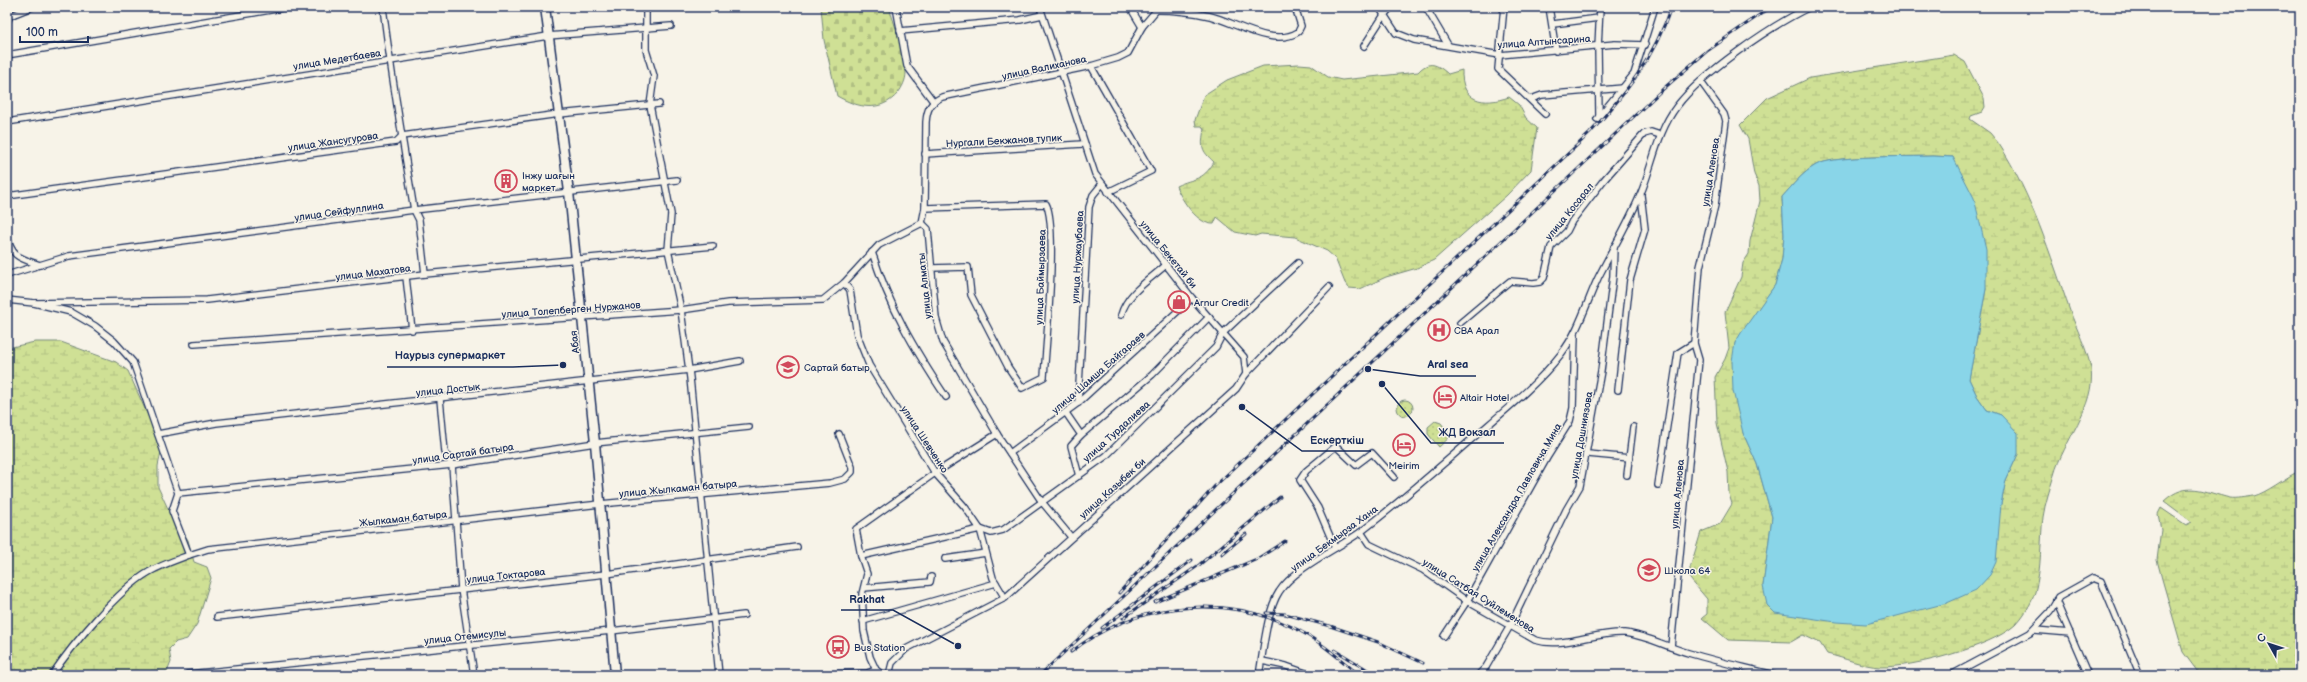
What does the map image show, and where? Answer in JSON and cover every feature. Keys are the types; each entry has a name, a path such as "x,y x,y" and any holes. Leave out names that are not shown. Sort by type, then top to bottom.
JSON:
{"street":[{"path":"7,22 10,7"},
{"path":"9,16 32,7"},
{"path":"7,56 288,7"},
{"path":"383,7 389,60 414,210 419,220 425,274"},
{"name":"Абая","path":"545,7 569,192 589,382 615,675"},
{"path":"646,7 646,50 654,76 650,105 663,182 671,214 668,250 681,310 689,370 718,675"},
{"path":"896,7 907,66 933,101 927,109 925,154 926,208 922,223"},
{"path":"1040,7 1083,144 1094,174 1102,184"},
{"path":"1130,7 1142,27"},
{"path":"1158,8 1212,16 1246,30 1284,38 1298,32 1301,26 1295,7"},
{"name":"улица Алтынсарина","path":"1379,7 1396,33 1414,40 1500,55 1598,47 1615,44 1645,45"},
{"path":"1364,46 1384,15 1391,7"},
{"path":"1430,7 1428,11 1448,45"},
{"path":"1504,7 1498,70 1531,99 1545,114"},
{"path":"1549,7 1550,19 1553,24 1556,50"},
{"path":"1600,7 1598,47 1598,117 1634,74 1645,45 1655,7"},
{"path":"1575,333 1614,244 1640,195 1660,135 1677,106 1701,82 1748,44 1810,7"},
{"name":"улица Валиханова","path":"933,101 942,97 1091,66 1118,58 1128,53 1142,27 1158,8"},
{"path":"900,31 1020,20 1042,15"},
{"path":"1553,24 1599,18"},
{"name":"улица Медетбаева","path":"7,122 389,60 548,36 671,26"},
{"path":"1091,66 1151,171 1108,192"},
{"name":"улица Аленова","path":"1671,647 1699,360 1694,343 1700,267 1715,204 1726,121 1724,114 1701,82"},
{"path":"1531,99 1542,95 1623,88"},
{"name":"улица Жансугурова","path":"7,196 396,142 402,136 559,114 659,104"},
{"name":"улица Косарал","path":"1460,323 1510,281 1533,283 1544,278 1551,247 1567,231 1572,221 1604,181 1644,134 1651,132 1660,135"},
{"name":"Нургали Бекжанов тупик","path":"925,154 1083,144"},
{"name":"улица Сейфуллина","path":"7,276 69,256 414,210 677,180"},
{"name":"улица Бекетай би","path":"1102,184 1208,318 1244,357 1246,374"},
{"name":"улица Нуржаубаева","path":"1078,403 1089,207 1094,194 1102,184"},
{"path":"1618,390 1630,280 1644,229 1640,195"},
{"name":"улица Баймырзаева","path":"926,208 1046,204 1049,210 1051,235 1044,377 1022,388 1008,367 971,295 968,267 931,268"},
{"name":"улица Толепберген Нуржанов","path":"194,344 412,330 581,316 681,310 728,303 823,300 844,283 879,245 922,223"},
{"name":"улица Алматы","path":"922,223 928,229 936,318 943,342 997,434 1042,502 1072,537"},
{"path":"7,236 12,251 20,259 40,265"},
{"name":"улица Дошниязова","path":"1478,675 1486,667 1510,626 1566,510 1580,486 1588,454 1602,364 1613,276 1614,244"},
{"name":"улица Махатова","path":"34,303 207,300 425,274 713,246"},
{"path":"872,252 883,286 910,343 946,398"},
{"name":"улица Турдалиева","path":"861,556 980,529 992,533 1003,530 1106,456 1216,347 1223,333 1298,263"},
{"path":"1121,315 1124,304 1166,265"},
{"path":"406,277 412,330"},
{"name":"улица Шевченко","path":"844,283 850,290 857,335 869,365 935,473 965,507 980,529 996,583 1005,598"},
{"name":"улица Казыбек би","path":"889,675 892,663 906,649 1005,598 1236,389 1246,374 1329,287"},
{"name":"улица Шамша Байгараев","path":"1010,453 1078,403 1192,298"},
{"path":"7,300 34,303 71,312 114,341 133,362 178,493 172,511 189,555"},
{"path":"1079,476 1071,446 1081,435 1152,375 1208,318"},
{"name":"улица Бекмырза Хана","path":"1259,675 1270,618 1279,592 1302,569 1361,532 1502,413 1543,375 1575,333"},
{"name":"улица Александра Павловича Мина","path":"1444,636 1467,600 1548,456 1570,421 1573,408 1575,333"},
{"name":"улица Аленова","path":"1658,485 1678,353 1694,343"},
{"name":"улица Достык","path":"158,434 216,424 689,370 740,361"},
{"path":"440,399 445,452 452,465 461,589 474,675"},
{"path":"1066,413 1081,435"},
{"name":"улица Сартай батыра","path":"178,493 452,465 595,443 749,427"},
{"path":"1628,476 1634,427"},
{"name":"улица Жылкаман батыра","path":"600,504 801,487 848,478 852,472 852,467 839,434"},
{"path":"883,675 876,670 868,651 863,621 862,594 867,574 861,556 856,529 859,525 935,473 997,434"},
{"path":"1335,548 1318,508 1300,480 1306,471 1336,446 1356,465 1372,453 1394,477"},
{"path":"1588,454 1630,458"},
{"name":"Жылкаман батыра","path":"52,675 114,601 128,588 150,571 208,549 455,522 600,504"},
{"name":"улица Сатбая Суйлеменова","path":"1361,532 1369,544 1423,570 1467,600 1510,626 1545,643 1607,633 1620,633 1649,639 1691,654 1774,675"},
{"name":"улица Токтарова","path":"217,617 606,574 797,547"},
{"path":"946,559 986,553"},
{"path":"864,588 930,582 931,577"},
{"path":"1951,675 2035,630 2059,597 2093,578 2101,580 2140,675"},
{"path":"863,621 996,583"},
{"path":"2056,601 2088,675"},
{"name":"улица Отемисулы","path":"188,674 469,644 611,631 744,615"},
{"path":"2035,630 2070,633"},
{"path":"1262,661 1286,666 1311,675"},
{"path":"801,675 867,673 876,670"}],"green space":[{"path":"821,7 889,7 902,48 906,65 906,73 898,93 884,104 877,106 861,106 837,96 824,40"},
{"path":"1954,55 1965,62 1984,98 1985,107 1982,112 1971,116 1970,119 1990,133 1999,144 2011,163 2031,204 2091,369 2089,397 2078,424 2058,462 2046,501 2043,517 2040,564 2037,583 2034,596 2027,610 2015,625 2004,633 1988,641 1950,655 1911,664 1880,667 1860,664 1827,654 1820,643 1803,635 1791,642 1728,640 1702,618 1707,614 1707,599 1690,579 1690,568 1701,532 1720,524 1732,504 1729,494 1728,472 1717,423 1715,377 1729,348 1725,312 1741,277 1743,263 1749,254 1750,241 1760,201 1759,186 1754,174 1748,139 1740,125 1767,98 1810,78","holes":["1872,157 1953,157 1986,289 1969,379 1977,396 1987,410 2001,415 2018,454 2006,480 2001,504 1763,586 1772,517 1757,464 1743,433 1735,343 1775,285 1782,259 1784,235 1782,197 1806,172 1816,165 1825,162"]},
{"path":"1299,64 1311,65 1328,77 1342,80 1418,72 1422,68 1429,65 1437,66 1448,74 1462,70 1465,89 1475,99 1491,101 1509,97 1519,105 1526,118 1537,128 1531,170 1507,195 1434,260 1417,268 1386,277 1360,289 1349,288 1345,283 1335,258 1327,251 1295,237 1261,234 1255,236 1235,232 1217,217 1214,224 1202,221 1186,205 1176,186 1202,176 1214,162 1204,151 1202,140 1204,129 1202,126 1196,126 1195,120 1204,95 1227,80 1263,66"},
{"path":"35,342 61,342 116,362 128,371 162,447 158,466 158,487 170,513 188,540 194,562 207,567 211,578 197,624 187,639 176,642 169,649 171,662 166,675 7,675 7,348"},
{"path":"1402,400 1408,400 1413,405 1411,414 1408,416 1402,416 1397,411 1397,405"},
{"path":"1435,421 1441,423 1451,436 1439,447 1428,434 1428,427"},
{"path":"2300,467 2300,675 2200,675 2183,652 2157,560 2161,529 2158,514 2161,508 2186,525 2192,522 2164,501 2180,491 2188,489 2196,489 2230,498 2254,496 2264,492 2297,472"}],"water":[{"path":"1933,156 1953,157 1974,198 1986,249 1986,289 1969,379 1977,396 1987,410 2001,415 2018,433 2018,454 2006,480 2001,504 1996,562 1990,575 1976,590 1947,603 1866,624 1836,622 1775,613 1767,605 1763,586 1772,517 1757,464 1743,433 1733,391 1732,361 1735,343 1775,285 1782,259 1784,235 1782,197 1806,172 1816,165 1825,162 1854,158"}],"railway":[{"path":"1119,593 1215,486 1590,133 1627,89 1648,59 1657,42 1671,7"},
{"path":"1040,675 1662,90 1707,51 1771,7"},
{"path":"1123,618 1199,565 1280,497"},
{"path":"1222,554 1246,534"},
{"path":"1155,602 1257,559 1285,541"},
{"path":"1102,628 1192,560"},
{"path":"1071,652 1095,636 1121,623 1148,614 1177,609 1206,607 1234,609 1263,616 1290,626 1335,654 1359,675"},
{"path":"1266,613 1285,614 1330,626 1378,642 1423,663"},
{"path":"1335,650 1376,675"}],"place":[{"name":"Інжу шағын маркет","path":"506,181"},
{"name":"Arnur Credit","path":"1179,302"},
{"name":"СВА Арал","path":"1439,330"},
{"name":"Наурыз супермаркет","path":"563,365"},
{"name":"Сартай батыр","path":"788,367"},
{"name":"Aral sea","path":"1368,369"},
{"name":"ЖД Вокзал","path":"1382,384"},
{"name":"Altair Hotel","path":"1445,397"},
{"name":"Ескерткіш","path":"1242,407"},
{"name":"Meirim","path":"1404,445"},
{"name":"Школа 64","path":"1649,570"},
{"name":"Rakhat","path":"958,646"},
{"name":"Bus Station","path":"838,647"}]}
